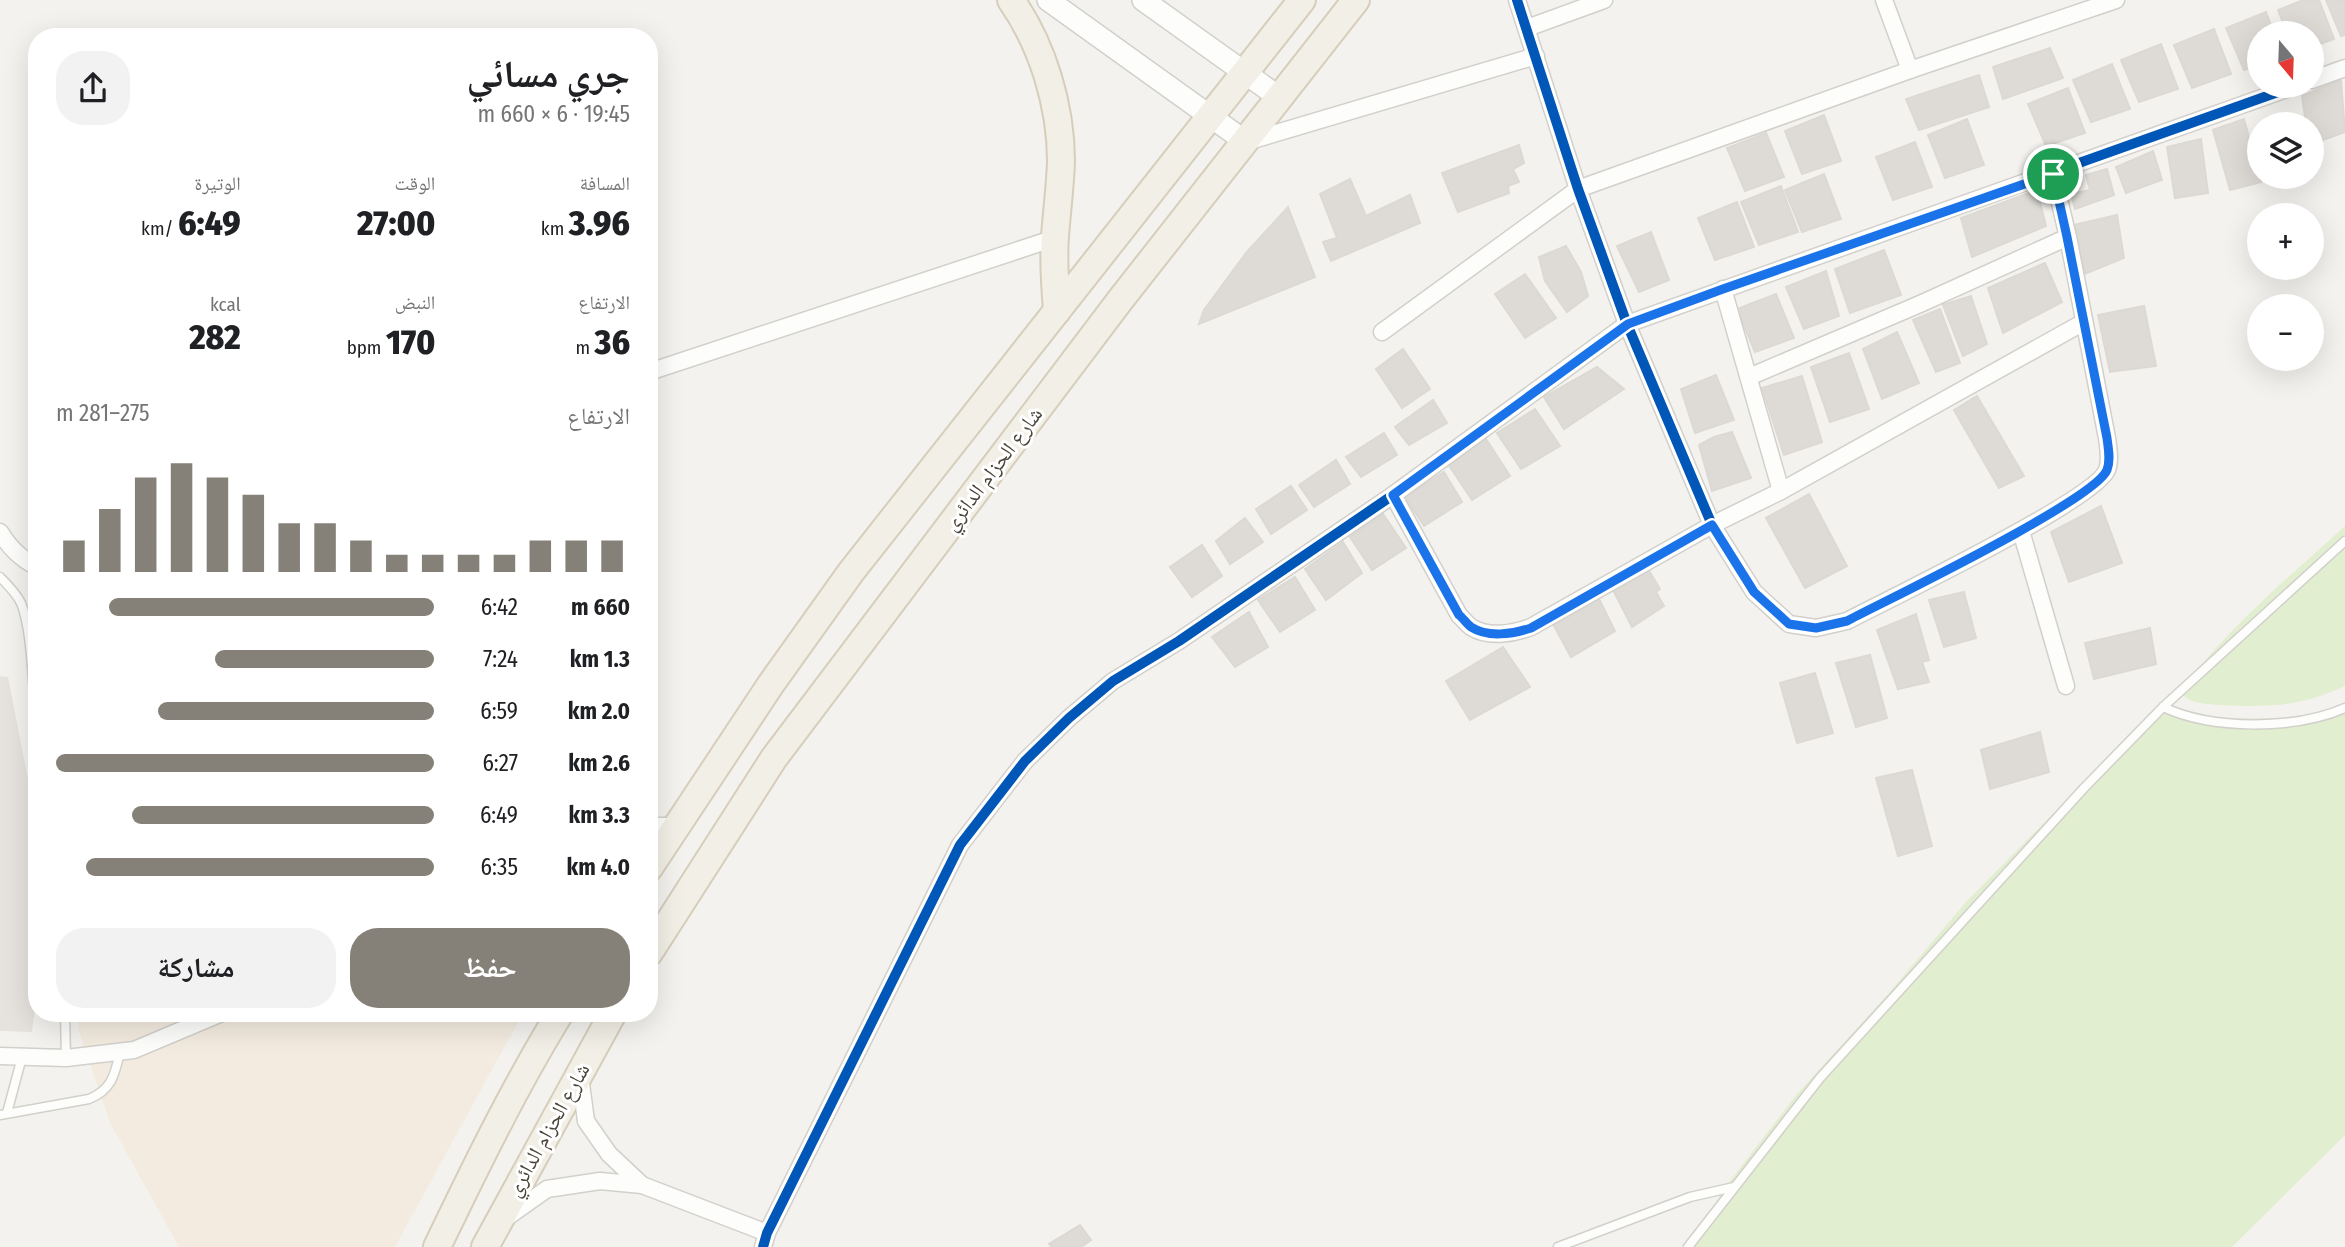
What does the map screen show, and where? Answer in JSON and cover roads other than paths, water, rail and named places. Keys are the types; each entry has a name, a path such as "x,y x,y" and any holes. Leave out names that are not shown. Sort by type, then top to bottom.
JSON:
{"main road":[{"path":"1011,0 1036,45 1058,120 1061,159 1055,238 1056,311"},
{"path":"658,854 771,684 851,572 1302,0"},
{"name":"شارع الحزام الدائري","path":"658,939 774,758 1112,310 1356,0"},
{"path":"437,1247 471,1175 555,1022"},
{"name":"شارع الحزام الدائري","path":"490,1236 608,1022"}],"street":[{"path":"1048,0 1246,142 1536,56"},
{"path":"1143,0 1280,98"},
{"path":"1517,0 1578,189 1628,324 1712,525 1754,592 1789,624 1816,628 1847,621 2021,531 2095,484 2107,471 2107,438 2053,174"},
{"path":"1527,28 1604,0"},
{"path":"1884,0 1910,70"},
{"path":"1382,332 1578,189 1910,70 2116,0"},
{"path":"2324,76 2345,68"},
{"path":"490,1236 547,1189 600,1181 642,1185 765,1240 960,845 1025,761 1069,718 1113,681 1179,641 1393,495 1628,324 2262,98"},
{"path":"1749,377 2067,237"},
{"path":"658,369 1055,238"},
{"path":"1723,289 1781,491"},
{"path":"1393,495 1459,615 1471,627 1490,633 1517,632 1531,628 1712,525 1781,491 2084,322"},
{"path":"2021,531 2066,686"},
{"path":"0,532 16,553 28,561"},
{"path":"658,826 676,826"},
{"path":"0,1056 66,1058 134,1050 201,1022"},
{"path":"579,1074 586,1121 609,1154 642,1185"}],"lane":[{"path":"1688,1247 1820,1078 2084,788 2163,707 2345,541"},
{"path":"0,577 21,604 28,641"},
{"path":"2163,707 2196,720 2260,723 2314,719 2345,708"},
{"path":"65,1022 66,1058"},
{"path":"22,1057 4,1114 100,1095 114,1079 120,1052"},
{"path":"1558,1247 1690,1197 1734,1187"}]}
